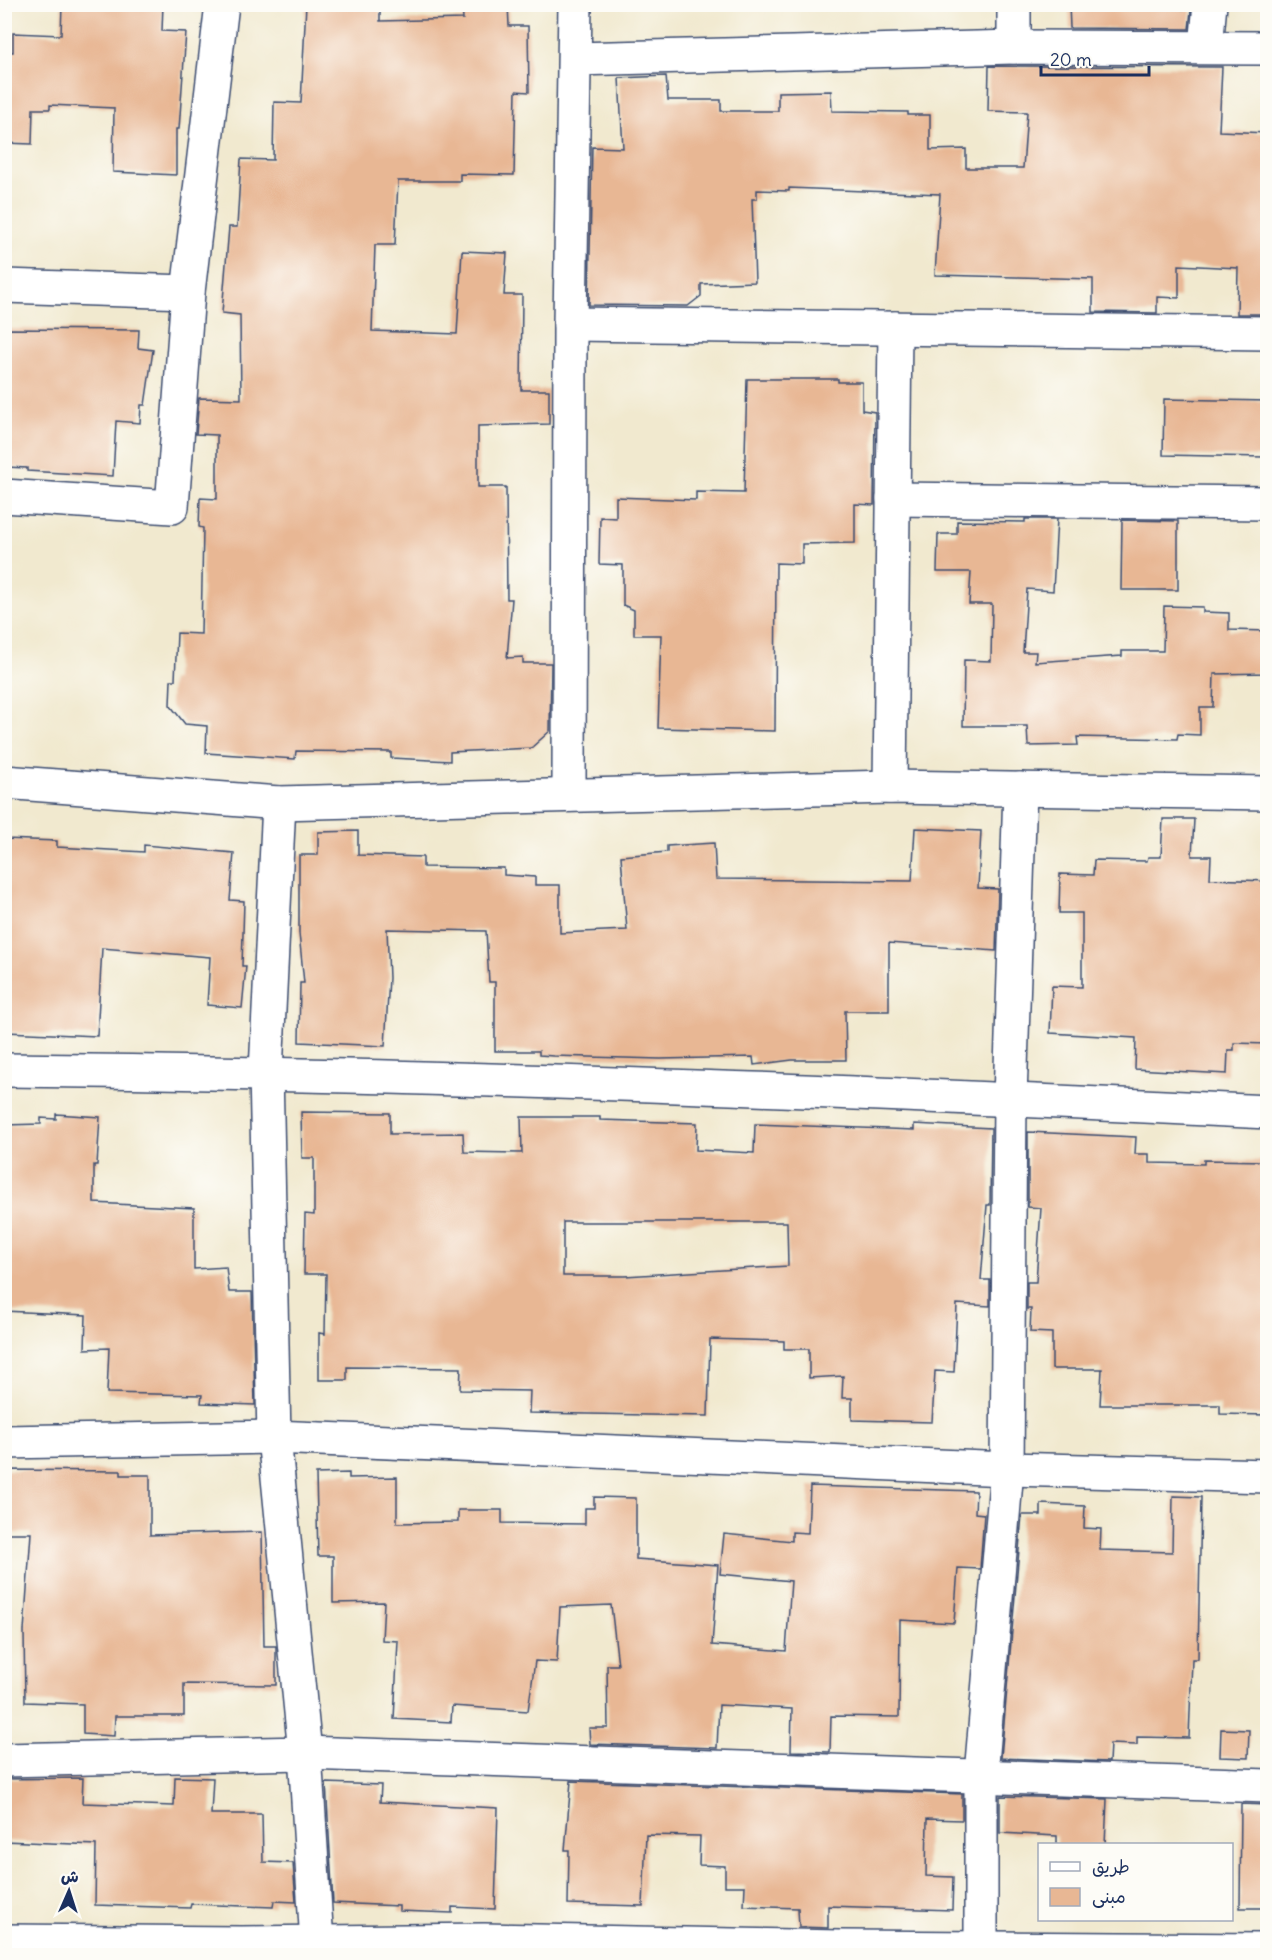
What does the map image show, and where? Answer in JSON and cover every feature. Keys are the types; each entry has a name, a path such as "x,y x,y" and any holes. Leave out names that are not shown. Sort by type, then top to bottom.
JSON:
{"street":[{"path":"4,496 172,507 188,292 222,4"},
{"path":"568,795 570,324 575,4"},
{"path":"1014,4 1014,47"},
{"path":"1206,47 1209,4"},
{"path":"575,59 1014,47 1268,48"},
{"path":"4,286 188,292"},
{"path":"570,324 1268,333"},
{"path":"890,787 896,328"},
{"path":"893,499 1268,503"},
{"path":"4,782 279,802 890,787 1268,793"},
{"path":"981,1946 981,1775 1006,1469 1010,1099 1020,789"},
{"path":"279,802 266,1072 274,1437 305,1753 317,1943"},
{"path":"4,1070 266,1072 1010,1099 1268,1112"},
{"path":"4,1442 274,1437 1006,1469 1268,1476"},
{"path":"4,1760 305,1753 1268,1786"},
{"path":"4,1941 840,1951 981,1946 1191,1953 1268,1950"}],"building":[{"path":"62,4 163,4 162,31 186,32 179,129 176,129 176,175 113,172 114,108 50,105 50,109 33,109 32,144 4,143 4,52 13,52 13,33 61,35"},
{"path":"306,4 380,4 380,21 463,19 462,4 508,4 509,26 528,26 529,92 516,91 514,175 460,174 460,181 398,181 395,245 375,245 372,331 457,334 462,251 507,253 504,295 522,295 521,390 549,390 549,424 478,426 478,487 506,487 507,599 512,599 507,658 523,657 523,663 551,663 550,731 531,748 450,752 450,761 391,758 391,752 296,751 295,759 206,753 207,726 185,724 170,705 171,680 175,680 177,633 201,634 203,528 199,527 200,498 217,499 217,435 196,434 199,398 241,399 240,315 222,313 229,227 237,227 241,159 273,160 274,102 301,103"},
{"path":"1069,4 1176,4 1177,9 1191,10 1189,29 1070,28"},
{"path":"989,66 1222,67 1219,131 1268,133 1268,314 1237,314 1238,268 1179,265 1179,298 1157,297 1157,313 1093,312 1093,279 935,275 940,194 789,188 789,191 757,190 757,199 752,199 755,282 701,284 701,296 688,306 589,305 592,147 623,148 619,78 666,76 668,100 721,100 721,111 778,111 778,92 831,91 832,111 908,112 908,115 930,115 930,150 966,149 966,168 1023,168 1027,112 988,111"},
{"path":"4,329 139,330 138,348 153,350 145,405 141,405 140,423 116,421 113,476 27,471 27,468 6,467"},
{"path":"747,379 838,379 838,382 862,382 862,410 875,412 874,505 855,504 855,543 802,544 802,564 776,563 775,731 658,728 661,635 634,635 634,610 623,605 623,565 599,564 600,517 616,518 616,497 696,500 696,492 744,493"},
{"path":"1164,399 1268,401 1268,433 1264,433 1265,457 1163,455"},
{"path":"1025,519 1057,519 1053,591 1027,589 1023,652 1036,652 1035,662 1122,656 1122,651 1163,651 1164,606 1203,607 1203,612 1229,613 1229,630 1268,631 1268,673 1214,674 1213,707 1200,707 1200,735 1178,734 1177,739 1077,737 1078,745 1028,746 1027,726 963,726 964,660 991,661 992,604 969,604 971,572 937,572 938,534 957,534 957,521 1025,522"},
{"path":"1122,520 1178,521 1178,590 1121,590"},
{"path":"1163,819 1194,819 1192,856 1211,856 1210,879 1268,881 1268,1044 1234,1043 1234,1050 1228,1050 1227,1074 1135,1069 1136,1038 1050,1033 1052,986 1082,987 1082,913 1059,913 1060,874 1093,875 1094,860 1147,861 1148,857 1161,857"},
{"path":"915,828 981,831 978,888 998,889 996,951 889,943 889,1011 845,1011 846,1060 792,1060 754,1065 753,1057 660,1059 554,1056 539,1055 539,1051 495,1051 495,982 489,982 486,931 387,929 389,978 385,1046 299,1042 300,983 304,983 299,933 299,855 318,855 318,832 358,831 358,855 423,857 423,867 504,868 504,875 535,877 535,885 560,885 560,933 627,930 621,856 667,852 667,846 714,843 716,879 912,881"},
{"path":"4,839 57,841 57,847 144,852 144,845 234,853 230,900 244,901 242,966 246,966 242,1008 207,1005 210,957 102,948 97,1036 6,1032 8,992 4,992"},
{"path":"301,1112 390,1113 390,1134 463,1133 464,1152 522,1153 521,1117 600,1117 600,1120 697,1123 696,1150 754,1153 755,1124 914,1130 914,1124 991,1128 990,1205 987,1205 981,1280 990,1280 990,1306 957,1304 954,1372 935,1371 932,1422 852,1420 852,1398 842,1398 843,1376 809,1378 809,1349 784,1349 784,1341 710,1339 708,1416 529,1413 530,1391 460,1390 461,1368 347,1367 347,1380 319,1380 319,1333 325,1334 326,1274 304,1274 305,1214 314,1215 314,1158 302,1158","holes":["563,1222 787,1222 788,1266 625,1276 563,1276"]},
{"path":"56,1114 100,1117 97,1165 94,1165 94,1203 194,1208 194,1269 226,1267 229,1292 252,1292 255,1405 201,1403 202,1395 107,1393 109,1348 85,1349 86,1315 4,1311 4,1125 41,1124 41,1118 56,1119"},
{"path":"1028,1132 1136,1137 1135,1154 1149,1154 1149,1163 1204,1164 1204,1160 1268,1161 1268,1415 1220,1414 1220,1405 1100,1405 1102,1369 1052,1369 1052,1333 1030,1332 1031,1309 1027,1309 1027,1282 1036,1282 1041,1208 1028,1207"},
{"path":"4,1470 121,1471 121,1475 150,1475 150,1535 262,1532 264,1646 276,1646 276,1685 184,1684 184,1716 115,1716 114,1736 83,1734 83,1704 25,1702 24,1631 31,1533 4,1533"},
{"path":"349,1473 349,1478 397,1477 397,1523 458,1522 458,1510 502,1510 502,1523 585,1524 585,1508 594,1508 594,1497 636,1498 636,1559 718,1565 712,1645 786,1651 791,1581 720,1574 724,1534 792,1541 792,1532 808,1533 810,1486 976,1491 975,1513 984,1514 980,1569 958,1568 954,1623 900,1620 899,1717 831,1716 830,1752 791,1751 792,1709 719,1705 717,1748 590,1744 589,1728 608,1728 607,1665 618,1665 611,1605 560,1607 557,1662 535,1661 528,1711 452,1706 451,1722 394,1719 398,1641 382,1640 384,1602 333,1603 333,1556 318,1556 316,1474"},
{"path":"1173,1496 1201,1497 1198,1659 1192,1659 1189,1738 1137,1737 1137,1745 1110,1744 1109,1762 1001,1758 1022,1515 1041,1515 1041,1504 1085,1506 1084,1528 1101,1529 1100,1550 1172,1552"},
{"path":"1221,1729 1249,1730 1248,1758 1220,1757"},
{"path":"175,1777 213,1778 211,1814 262,1814 263,1862 293,1863 296,1902 274,1901 273,1907 191,1904 190,1908 95,1905 96,1845 4,1841 4,1779 83,1778 82,1803 174,1806"},
{"path":"571,1781 962,1794 962,1820 927,1819 926,1876 953,1877 952,1910 828,1906 828,1928 799,1927 798,1908 744,1906 745,1886 725,1886 725,1866 699,1865 700,1836 646,1835 643,1906 568,1904 569,1850 565,1850"},
{"path":"326,1783 381,1785 380,1802 498,1808 495,1909 452,1907 452,1913 399,1911 399,1906 333,1903"},
{"path":"1000,1796 1107,1799 1105,1843 1057,1843 1057,1836 1000,1833"},
{"path":"1241,1804 1268,1805 1268,1908 1240,1908"}]}
